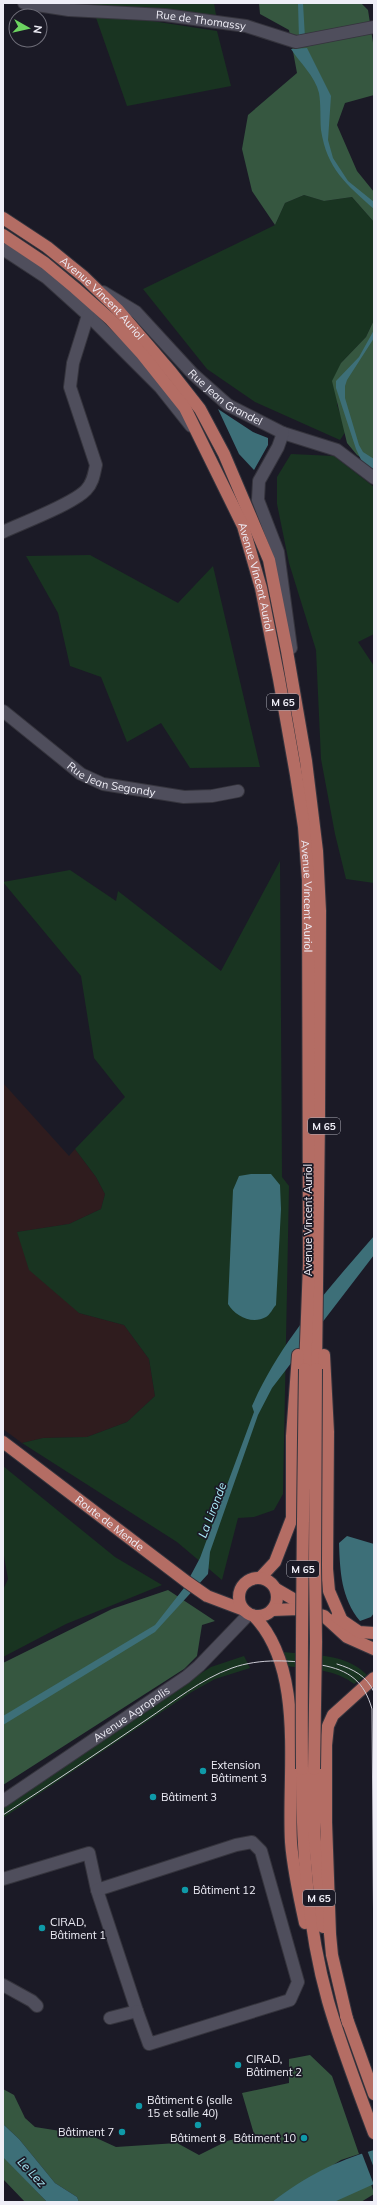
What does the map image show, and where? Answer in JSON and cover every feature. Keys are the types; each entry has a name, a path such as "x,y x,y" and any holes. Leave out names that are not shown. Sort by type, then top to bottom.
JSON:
{"main road":[{"name":"Avenue Vincent Auriol","path":"3,218 48,247 95,288 122,314 181,384 200,409 224,454 269,560 296,706 317,851 320,911 317,1302 320,1328 311,1369"},
{"name":"Avenue Vincent Auriol","path":"3,235 45,264 110,319 142,354 185,408 243,526 261,588 296,775 304,827 309,887 309,1264 303,1321 306,1347 311,1369"},
{"name":"M 65","path":"319,1009 325,1133 324,1287 320,1328 328,1432 327,1569 329,1592 342,1621"},
{"name":"M 65","path":"261,1577 275,1562 292,1518 292,1436 298,1357 303,1321"},
{"name":"M 65","path":"311,1369 316,1642 308,1769 302,1833 307,1891 320,1966 328,2000 374,2133"},
{"name":"Route de Mende","path":"3,1442 199,1590 249,1613"},
{"path":"276,1589 277,1602 272,1610 262,1616 249,1613 240,1605 239,1593 241,1587 250,1579 261,1577 267,1579 276,1589 295,1600 331,1612 359,1632 374,1633"},
{"path":"219,1600 239,1593"},
{"path":"272,1610 299,1609 324,1616 347,1637 374,1649"},
{"name":"M 65","path":"249,1613 263,1625 270,1638 287,1686 290,1710 291,1842 294,1869 308,1937 320,1966"},
{"name":"M 65","path":"348,2024 332,1955 330,1934 326,1822 326,1745 328,1726 332,1715 374,1678"},
{"name":"M 65","path":"308,1769 324,1939 348,2024 374,2094"}],"street":[{"name":"Rue de Thomassy","path":"24,3 69,10 165,15 246,26 296,42 374,27"},
{"name":"Avenue Vincent Auriol","path":"3,248 47,278 88,315 160,387 201,440"},
{"name":"Rue Jean Grandel","path":"95,288 136,312 193,374 228,405 283,433 337,450 374,478"},
{"path":"3,532 76,498 86,490 94,478 96,465 70,387 73,363 88,315"},
{"name":"Avenue Vincent Auriol","path":"283,433 278,447 259,482 258,500 278,552 288,619 296,706"},
{"name":"Rue Jean Segondy","path":"3,710 81,774 103,784 184,797 212,796 238,791"},
{"name":"Avenue Agropolis","path":"3,1801 186,1677 199,1666 249,1613"},
{"path":"3,1879 89,1853 98,1890 149,2044 290,2000 298,1982 261,1851 252,1842 236,1845 98,1890"},
{"path":"3,1985 32,2000 37,2006"},
{"path":"110,2018 138,2011"}],"shaded area":[{"path":"3,1083 69,1156 75,1149 96,1177 105,1194 101,1209 69,1224 17,1232 79,1313 124,1325 149,1359 155,1396 127,1422 87,1437 43,1438 22,1443 3,1429"}],"green space":[{"path":"83,3 214,3 216,15 88,4"},
{"path":"259,3 361,3 368,10 374,49 374,95 345,103 337,125 357,171 374,192 374,222 352,197 324,201 304,195 285,203 275,225 252,191 242,149 248,115 297,73 289,30 260,14"},
{"path":"94,12 217,31 231,86 127,106"},
{"path":"304,195 324,201 352,197 374,222 374,320 366,337 341,363 337,405 346,431 340,440 255,402 207,369 143,289 275,225 285,203"},
{"path":"374,320 374,466 357,455 347,443 332,381 341,363 366,337"},
{"path":"291,454 334,456 374,487 374,634 358,642 374,666 374,883 346,879 335,834 321,759 316,650 289,563 277,504 277,477"},
{"path":"90,555 178,603 213,566 260,767 190,768 161,723 127,742 101,677 70,666 58,613 26,556"},
{"path":"280,861 282,1177 289,1186 283,1494 274,1510 254,1517 238,1518 222,1580 177,1542 22,1443 43,1438 87,1437 127,1422 155,1396 149,1359 124,1325 79,1313 29,1270 17,1232 69,1224 101,1209 105,1194 96,1177 75,1149 125,1097 94,1058 81,976 3,882 70,870 116,901 118,891 221,971"},
{"path":"3,1466 115,1557 162,1585 66,1624 3,1657 3,1590 8,1579 3,1550"},
{"path":"168,1590 215,1621 202,1625 197,1656 184,1669 3,1785 3,1663 112,1609"},
{"path":"283,1652 328,1656 339,1659 359,1668 367,1675 354,1684 339,1675 313,1669 286,1666"},
{"path":"244,1656 250,1668 215,1679 190,1693 3,1818 3,1805 211,1667"},
{"path":"310,2055 332,2076 359,2154 341,2160 274,2202 79,2202 77,2197 55,2183 19,2139 3,2124 3,2089 14,2095 25,2118 35,2127 92,2136 116,2147 177,2143 199,2155 227,2141 254,2134 242,2093 289,2083 289,2059"},
{"path":"3,2157 47,2202 25,2202 3,2179"},
{"path":"371,2184 374,2194 361,2202 324,2202"}],"water":[{"path":"298,3 303,3 305,38 299,39"},
{"path":"307,48 331,96 328,140 333,158 348,181 374,202 374,209 339,175 328,155 321,130 320,97 317,87 311,75 291,49"},
{"path":"374,330 374,338 347,380 345,386 345,398 359,445 363,452 374,459 374,470 362,462 356,449 336,388 336,381 359,357"},
{"path":"218,409 253,432 268,438 268,445 254,470 239,454"},
{"path":"251,1174 271,1174 280,1185 281,1209 276,1305 267,1316 255,1320 244,1318 235,1312 228,1304 233,1190 239,1176"},
{"path":"374,1236 374,1255 272,1388 258,1415 210,1552 208,1574 155,1632 3,1725 3,1716 155,1625 184,1588 200,1558 254,1412 252,1406 263,1382 276,1360 306,1317"},
{"path":"347,1536 374,1544 374,1613 371,1617 360,1621 345,1594 341,1574 339,1543"},
{"name":"Le Lez","path":"3,2124 19,2139 55,2183 77,2197 79,2202 47,2202 3,2157"},
{"path":"374,2150 374,2184 334,2202 272,2202 309,2177 333,2165"}],"pier":[{"path":"367,2150 374,2168 374,2185 361,2151"}],"tram line":[{"path":"3,1815 188,1691 209,1678 232,1668 265,1661 287,1661 310,1663 340,1670 354,1678 360,1684 369,1699 372,1709 374,1975"},
{"path":"337,1664 349,1668 363,1677 374,1692"}],"place":[{"name":"Extension Bâtiment 3","path":"203,1771"},
{"name":"Bâtiment 3","path":"153,1797"},
{"name":"Bâtiment 12","path":"185,1890"},
{"name":"CIRAD, Bâtiment 1","path":"42,1928"},
{"name":"CIRAD, Bâtiment 2","path":"238,2065"},
{"name":"Bâtiment 6 (salle 15 et salle 40)","path":"139,2106"},
{"name":"Bâtiment 8","path":"198,2125"},
{"name":"Bâtiment 7","path":"122,2132"},
{"name":"Bâtiment 10","path":"304,2138"}],"water label":[{"name":"La Lironde","path":"212,1510"}]}
